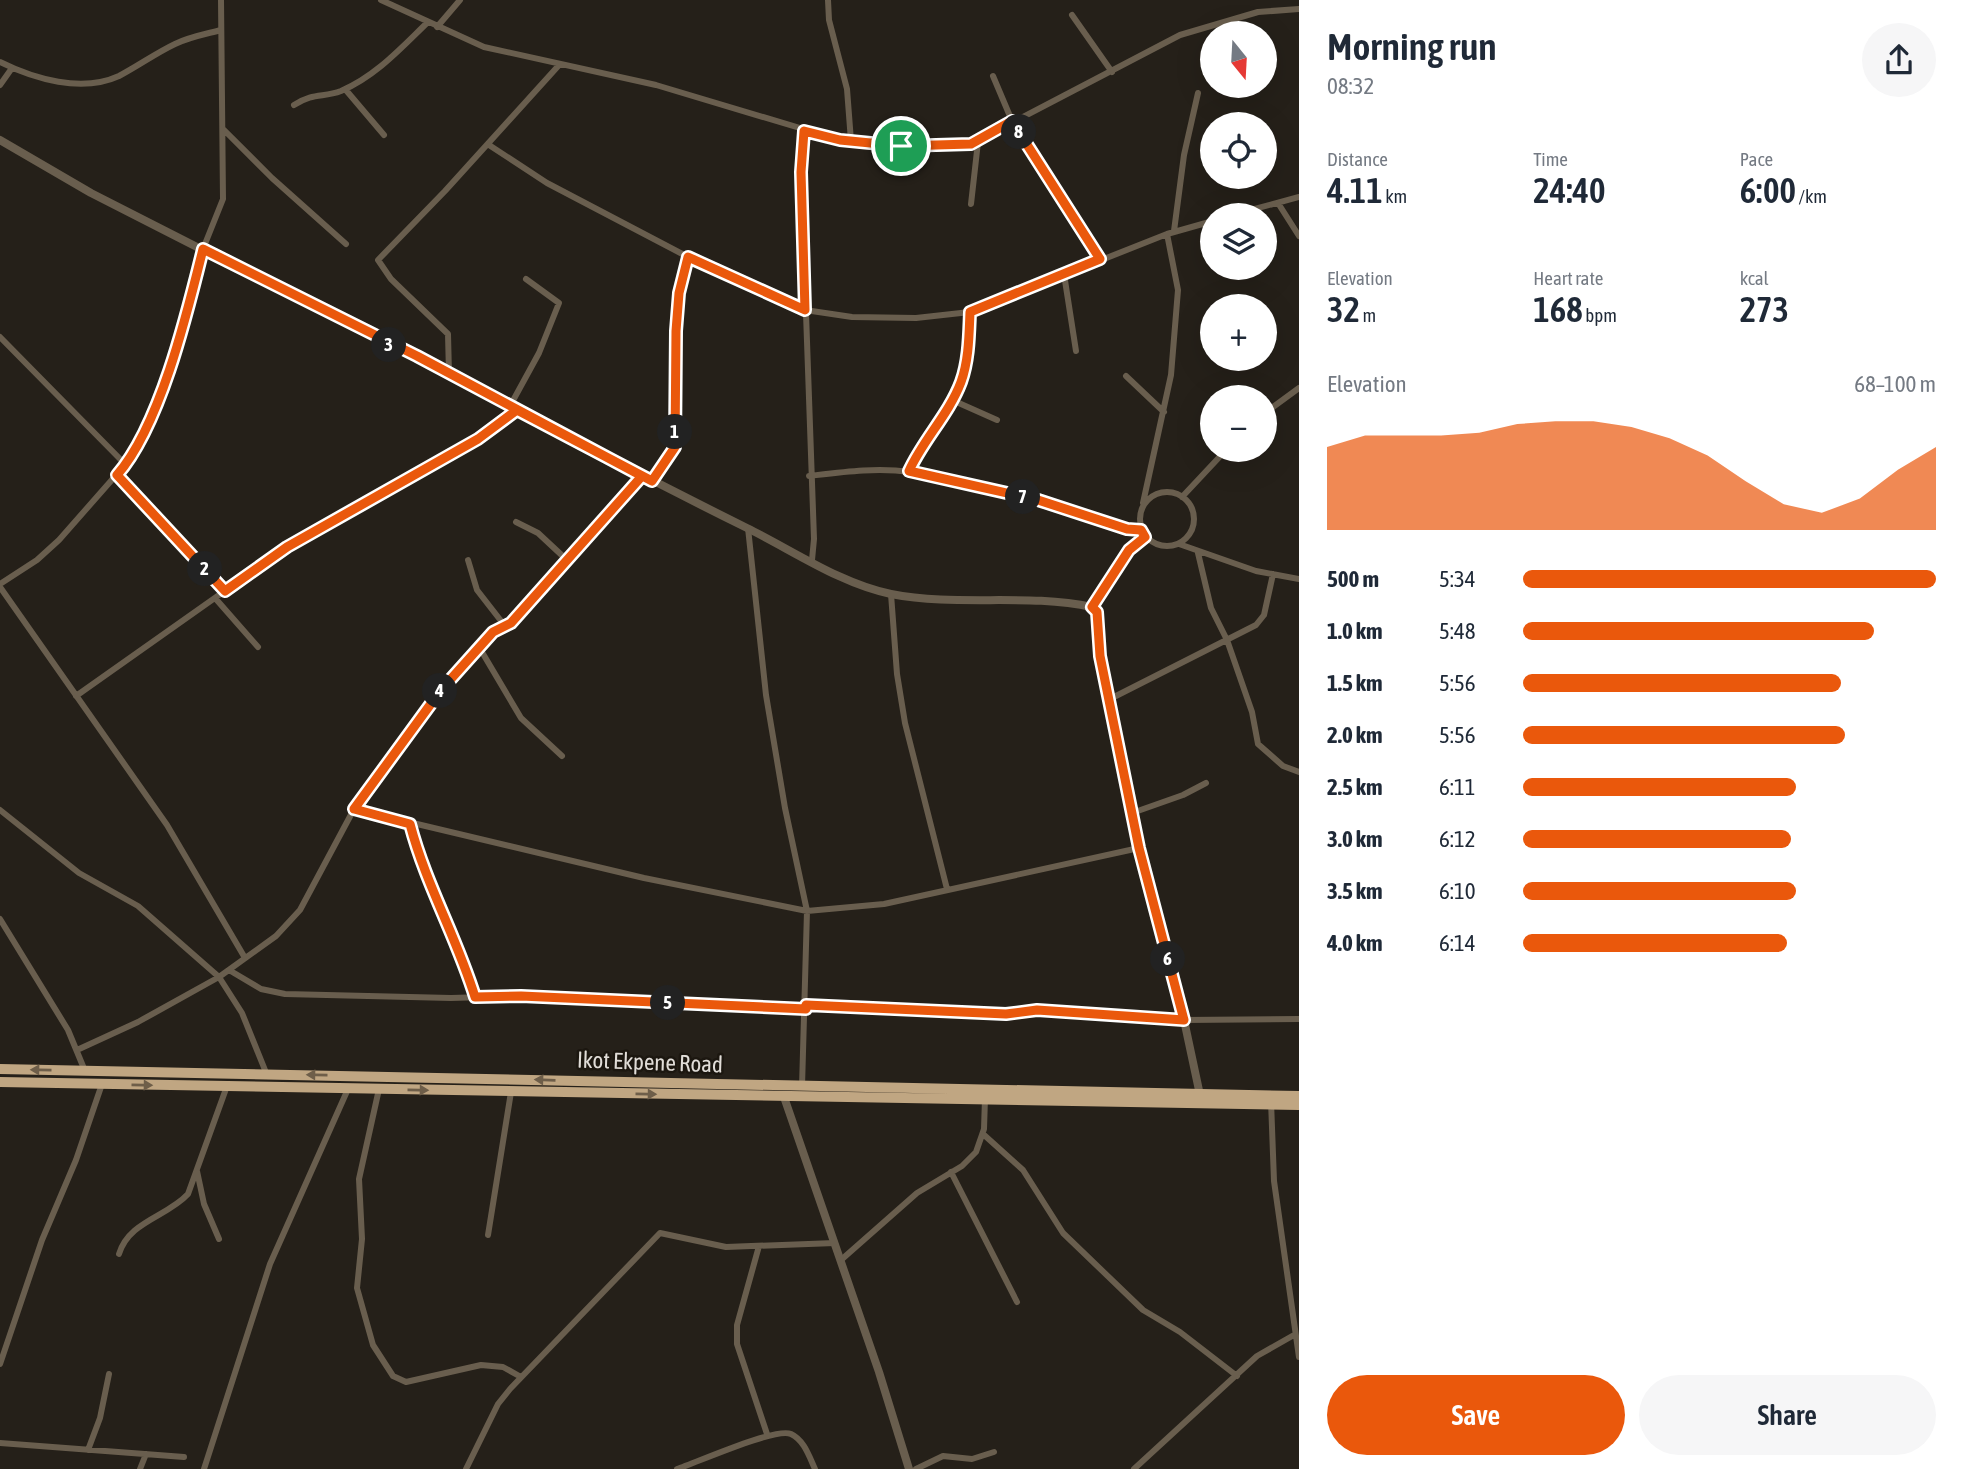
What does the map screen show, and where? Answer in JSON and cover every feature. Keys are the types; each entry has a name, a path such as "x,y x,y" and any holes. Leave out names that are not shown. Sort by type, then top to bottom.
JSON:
{"highway":[{"name":"Ikot Ekpene Road","path":"0,1069 802,1087 986,1095 1271,1100 1299,1096"},
{"name":"Ikot Ekpene Road","path":"0,1082 784,1097 1200,1095 1271,1100 1299,1105"}],"street":[{"path":"1,584 44,554 126,465 138,448 182,332 203,249 223,200 221,0"},
{"path":"381,0 484,47 656,85 804,131 851,141 901,146 978,142 1012,121 1112,72 1180,34 1258,12 1299,9"},
{"path":"437,27 460,0"},
{"path":"828,0 829,20 847,89 851,141"},
{"path":"1072,15 1112,72"},
{"path":"294,105 308,96 345,89 380,69 428,22"},
{"path":"0,62 60,82 103,81 117,77 177,43 221,30"},
{"path":"449,374 448,334 391,279 378,260 489,145 560,64"},
{"path":"0,85 12,68"},
{"path":"993,76 1012,121 1100,259"},
{"path":"345,89 384,135"},
{"path":"1092,607 1143,533 1143,503 1171,375 1178,290 1171,232 1198,93"},
{"path":"223,128 272,178 346,244"},
{"path":"804,131 801,172 809,476 814,539 812,560"},
{"path":"0,140 91,193 449,374 642,476 857,582 891,594 928,599 1042,600 1092,607 1097,612 1100,656 1139,848 1184,1020 1200,1095"},
{"path":"971,204 978,142"},
{"path":"489,145 547,183 688,257 805,310 881,319 970,312 1100,259 1171,232 1200,224"},
{"path":"1299,197 1278,203 1299,236"},
{"path":"652,481 675,447 676,331 679,293 688,257"},
{"path":"1064,274 1076,351"},
{"path":"76,696 287,547 478,439 514,408 559,303 526,279"},
{"path":"909,471 918,450 952,400 966,364 970,312"},
{"path":"0,337 126,465"},
{"path":"1126,376 1164,412"},
{"path":"1277,404 1299,388"},
{"path":"952,400 997,420"},
{"path":"1182,497 1215,462"},
{"path":"809,476 855,470 909,471 1038,500 1143,533 1164,547 1179,544 1189,535 1194,522 1192,508 1182,497 1162,493 1143,503"},
{"path":"117,475 225,591"},
{"path":"77,1050 138,1022 219,976 276,936 300,910 354,809 415,723 479,647 493,632 505,626 568,561 642,476"},
{"path":"516,522 538,533 568,561"},
{"path":"748,528 766,695 785,808 807,911 802,1087"},
{"path":"1179,544 1198,553 1299,579"},
{"path":"1198,553 1210,608 1227,640 1252,712 1258,744 1283,766 1299,772"},
{"path":"468,559 477,590 505,626"},
{"path":"0,574 1,584 167,825 245,958"},
{"path":"1110,699 1260,621 1273,574"},
{"path":"891,594 897,674 905,723 947,889"},
{"path":"215,598 258,647"},
{"path":"479,647 521,718 562,756"},
{"path":"1132,813 1183,795 1206,783"},
{"path":"354,809 410,824 807,911 884,904 1139,848"},
{"path":"0,810 79,873 138,906 219,976 242,1013 267,1074"},
{"path":"410,824 430,889 465,964 475,997"},
{"path":"0,919 77,1050 85,1071"},
{"path":"0,935 5,928"},
{"path":"229,970 261,989 285,994 521,996 1006,1014 1037,1010 1184,1020 1299,1019"},
{"path":"0,1364 102,1084"},
{"path":"119,1254 122,1243 132,1231 181,1203 188,1194 227,1086"},
{"path":"204,1469 270,1264 348,1089"},
{"path":"379,1089 359,1179 362,1239 357,1288 373,1345 393,1376 406,1382 481,1365 502,1367 521,1377"},
{"path":"488,1236 511,1092"},
{"path":"841,1259 917,1193 951,1172 976,1152 983,1134 986,1095"},
{"path":"784,1097 841,1259 909,1469"},
{"path":"1271,1100 1274,1181 1299,1357"},
{"path":"983,1134 1023,1170 1063,1233 1143,1310 1180,1332 1237,1376"},
{"path":"197,1171 204,1204 219,1238"},
{"path":"951,1172 1017,1302"},
{"path":"466,1469 498,1404 660,1233 726,1247 835,1243"},
{"path":"759,1246 737,1325 737,1344 767,1434"},
{"path":"1134,1469 1270,1347 1296,1330"},
{"path":"88,1450 100,1418 109,1374"},
{"path":"677,1469 767,1434 784,1431 793,1435 804,1446 815,1469"},
{"path":"0,1443 184,1457"},
{"path":"916,1469 943,1455 972,1460 993,1452"},
{"path":"140,1469 146,1454"}],"route":[{"path":"901,146 840,140 804,131 801,172 805,310 688,257 679,293 676,331 675,447 652,481 517,410 478,439 287,547 225,591 117,475 132,457 142,438 182,332 203,249 399,350 417,356 517,410 642,476 511,623 493,632 466,661 396,749 354,809 410,824 419,861 465,964 475,997 521,996 806,1009 806,1005 1006,1014 1037,1010 1184,1020 1139,848 1118,733 1100,656 1097,612 1092,607 1129,550 1145,537 1141,530 1127,529 1038,500 909,471 918,450 960,384 966,364 970,312 991,306 1100,259 1012,121 971,144 901,146"}]}
